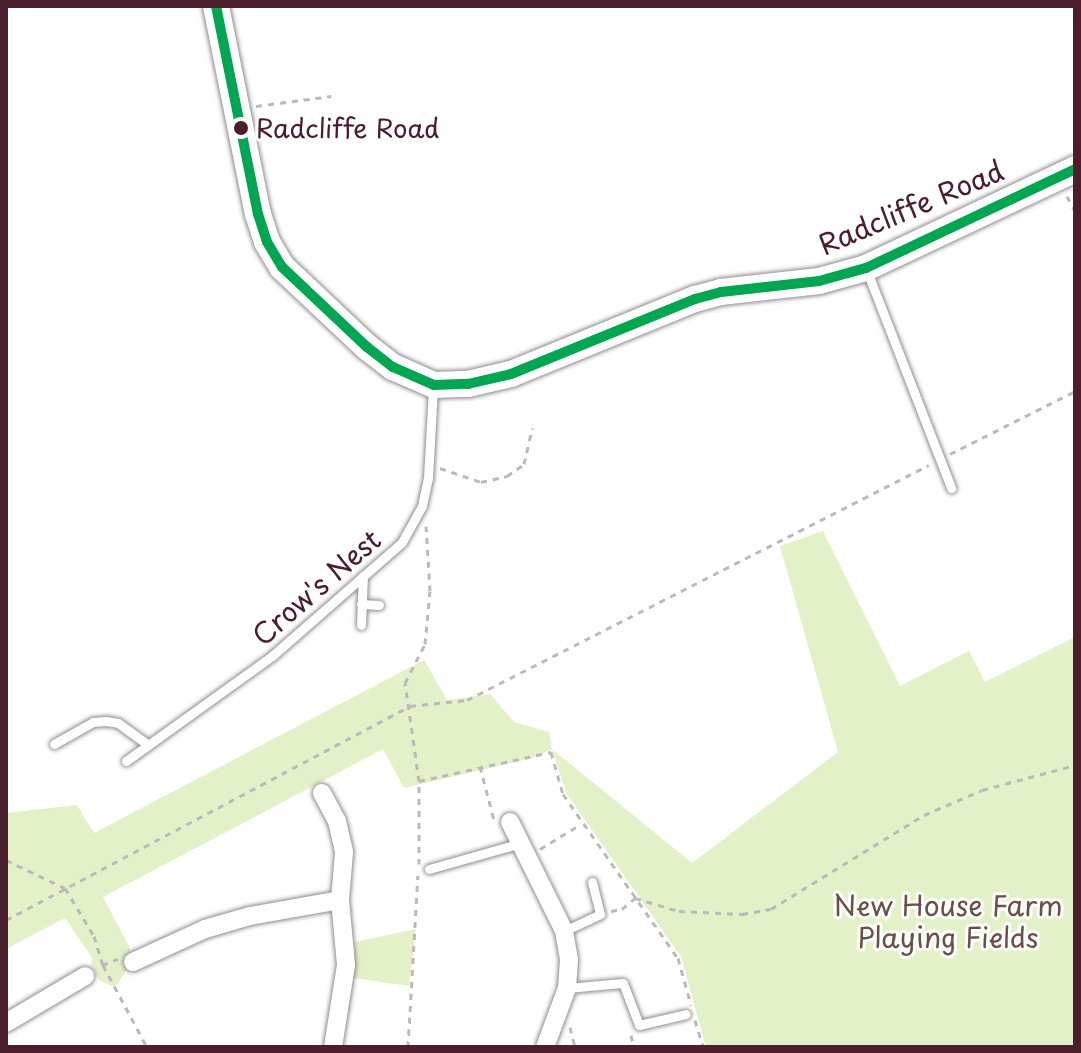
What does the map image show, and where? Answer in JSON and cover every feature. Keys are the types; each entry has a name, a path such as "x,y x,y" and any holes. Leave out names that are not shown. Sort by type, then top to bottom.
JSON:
{"main road":[{"name":"Radcliffe Road","path":"216,6 258,214 267,242 282,267 367,347 393,367 434,385 468,384 511,374 708,295 819,281 866,268 1075,169"}],"street":[{"path":"331,798 344,852 340,900 346,965 333,1047"},
{"path":"510,822 564,931 569,960 567,988 545,1047"},
{"path":"140,954 205,929 250,916 340,900"},
{"path":"6,1023 80,985"}],"lane":[{"path":"866,268 951,488"},
{"name":"Crow's Nest","path":"126,761 272,656 402,542 422,506 429,465 434,385"},
{"path":"361,625 363,576"},
{"path":"361,604 379,605"},
{"path":"54,744 93,722 106,721 118,723 148,745"},
{"path":"429,869 525,849"},
{"path":"564,931 600,914 592,882"},
{"path":"567,988 623,983 639,1025 686,1014"}],"path":[{"path":"237,109 331,96"},
{"path":"6,920 410,706 467,700 1075,391"},
{"path":"429,465 481,482 493,481 524,464 532,428"},
{"path":"408,1047 418,928 419,781 405,683 425,644 430,591 422,506"},
{"path":"419,781 551,752 563,794 678,958 703,1047"},
{"path":"635,898 679,911 742,914 771,909 924,815 982,790 1075,765"},
{"path":"480,766 496,825 510,822"},
{"path":"525,849 582,824"},
{"path":"6,860 65,888 94,936 103,965 147,1047"},
{"path":"600,914 622,909 635,898"},
{"path":"80,985 103,965 129,954 140,954"}],"green space":[{"name":"New House Farm Playing Fields","path":"823,531 900,686 969,651 985,682 1075,637 1075,1047 706,1047 681,957 566,793 552,749 692,863 838,752 780,546"},
{"path":"424,660 447,700 490,694 514,722 549,732 552,749 532,758 404,788 383,749 103,897 130,948 130,965 115,988 99,980 91,963 93,959 65,918 6,949 6,813 77,805 94,833"},
{"path":"416,929 409,986 353,978 355,942"}],"transit line":[{"path":"216,6 258,214 267,242 282,267 367,347 393,367 434,385 468,384 511,374 695,299 721,292 819,281 866,268 1075,169"}],"place":[{"name":"Radcliffe Road","path":"241,128"}]}
